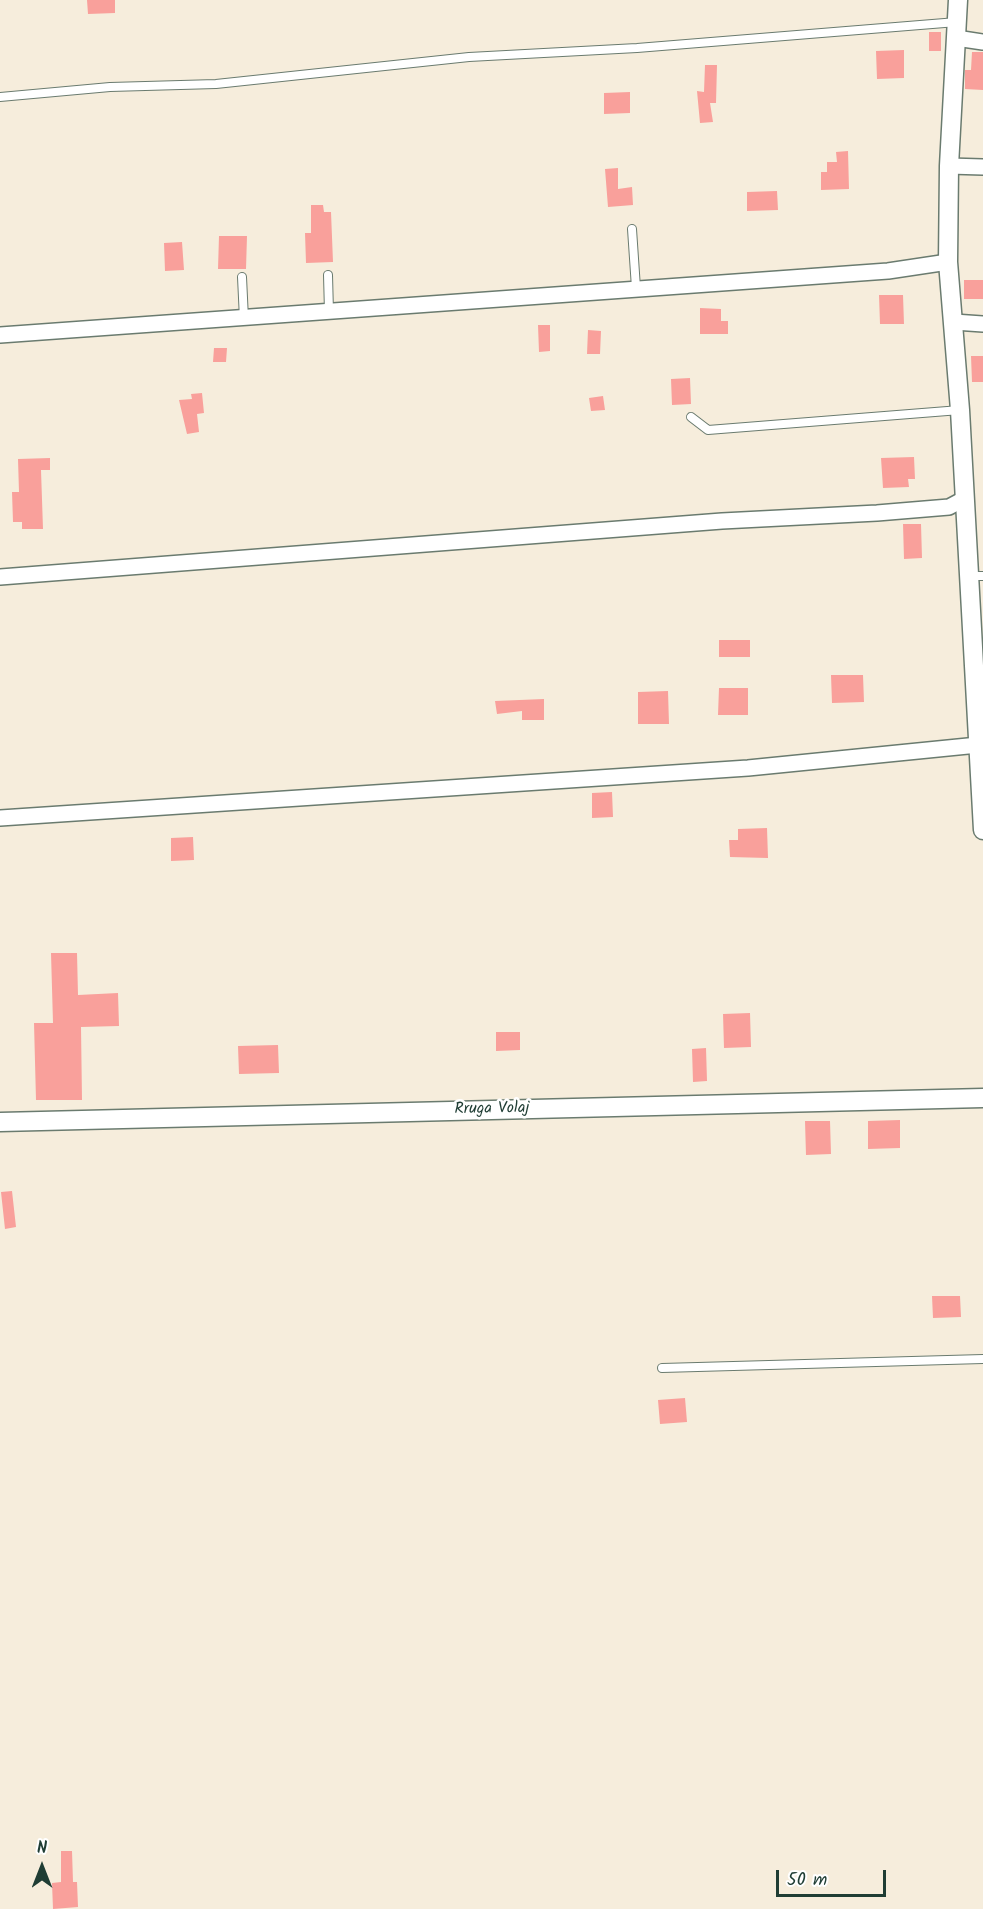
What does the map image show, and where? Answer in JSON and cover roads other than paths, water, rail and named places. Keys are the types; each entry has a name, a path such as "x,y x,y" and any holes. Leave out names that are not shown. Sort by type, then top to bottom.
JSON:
{"street":[{"path":"958,0 949,166 948,262 960,410 964,500 975,576 979,654 978,745 983,830"},
{"path":"956,30 983,42"},
{"path":"949,166 983,166"},
{"path":"0,335 888,271 948,262"},
{"path":"954,322 983,324"},
{"path":"0,577 722,521 889,512 949,507 964,500"},
{"path":"0,818 748,768 978,745"},
{"name":"Rruga Volaj","path":"0,1122 983,1098"}],"lane":[{"path":"0,97 131,85 216,84 469,57 956,30"},
{"path":"632,229 636,288"},
{"path":"328,275 329,312"},
{"path":"242,277 244,319"},
{"path":"691,417 708,430 960,410"},
{"path":"662,1368 983,1359"}]}
